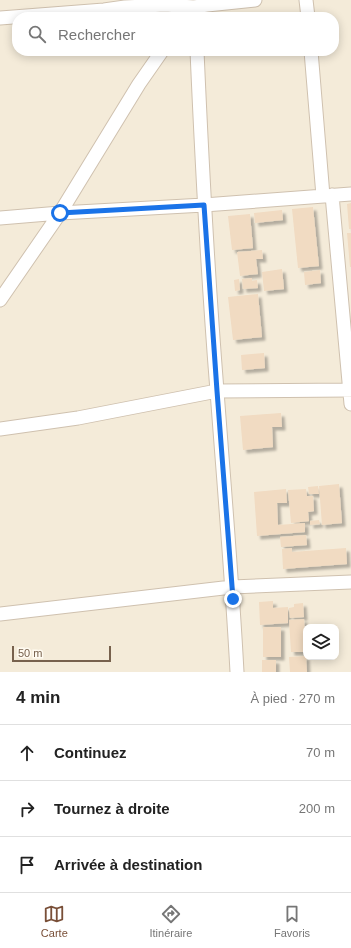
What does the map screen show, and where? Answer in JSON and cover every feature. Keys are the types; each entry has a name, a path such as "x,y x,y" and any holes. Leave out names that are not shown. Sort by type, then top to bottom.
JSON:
{"street":[{"path":"48,12 103,5 125,7 165,5 192,10 255,0"},
{"path":"306,0 307,12"},
{"path":"0,18 12,16"},
{"path":"0,300 60,213 139,84 159,56"},
{"path":"196,56 204,205 237,672"},
{"path":"312,56 351,390 351,404"},
{"path":"0,218 351,194"},
{"path":"0,430 78,418 217,391 351,390"},
{"path":"0,614 232,587 351,582"}],"shaded area":[{"path":"0,0 351,0 351,672 0,672"}],"building":[{"path":"351,203 351,229 349,229 347,204"},
{"path":"313,207 319,266 298,268 292,209"},
{"path":"282,210 283,220 255,223 254,213"},
{"path":"250,214 253,248 232,250 228,216"},
{"path":"347,233 351,233 351,267 350,267"},
{"path":"262,250 263,259 256,259 258,274 240,276 237,252"},
{"path":"282,269 284,289 264,291 262,272"},
{"path":"320,270 321,283 305,285 304,272"},
{"path":"252,278 252,281 257,280 258,288 243,289 242,279"},
{"path":"239,279 240,290 235,291 234,280"},
{"path":"258,294 262,337 233,340 228,297"},
{"path":"264,353 265,368 242,370 241,355"},
{"path":"281,413 282,427 272,427 273,447 243,450 240,416"},
{"path":"339,484 342,523 322,525 319,486"},
{"path":"318,486 319,494 309,494 308,487"},
{"path":"286,489 287,503 277,503 278,525 305,523 305,532 257,536 254,492"},
{"path":"306,489 307,496 313,496 314,511 308,512 309,521 291,523 288,490"},
{"path":"319,520 320,524 310,525 310,521"},
{"path":"306,535 307,545 281,547 280,537"},
{"path":"292,548 292,552 346,548 347,564 283,569 282,549"},
{"path":"273,601 273,608 288,607 288,623 260,625 259,602"},
{"path":"303,603 304,617 290,618 289,608 294,607 294,604"},
{"path":"304,619 303,652 291,652 289,620"},
{"path":"263,627 281,627 281,657 263,657"},
{"path":"303,656 303,660 306,660 307,672 290,672 289,657"},
{"path":"262,660 276,660 276,672 262,672"}],"route":[{"path":"60,213 204,205 233,599"}]}
